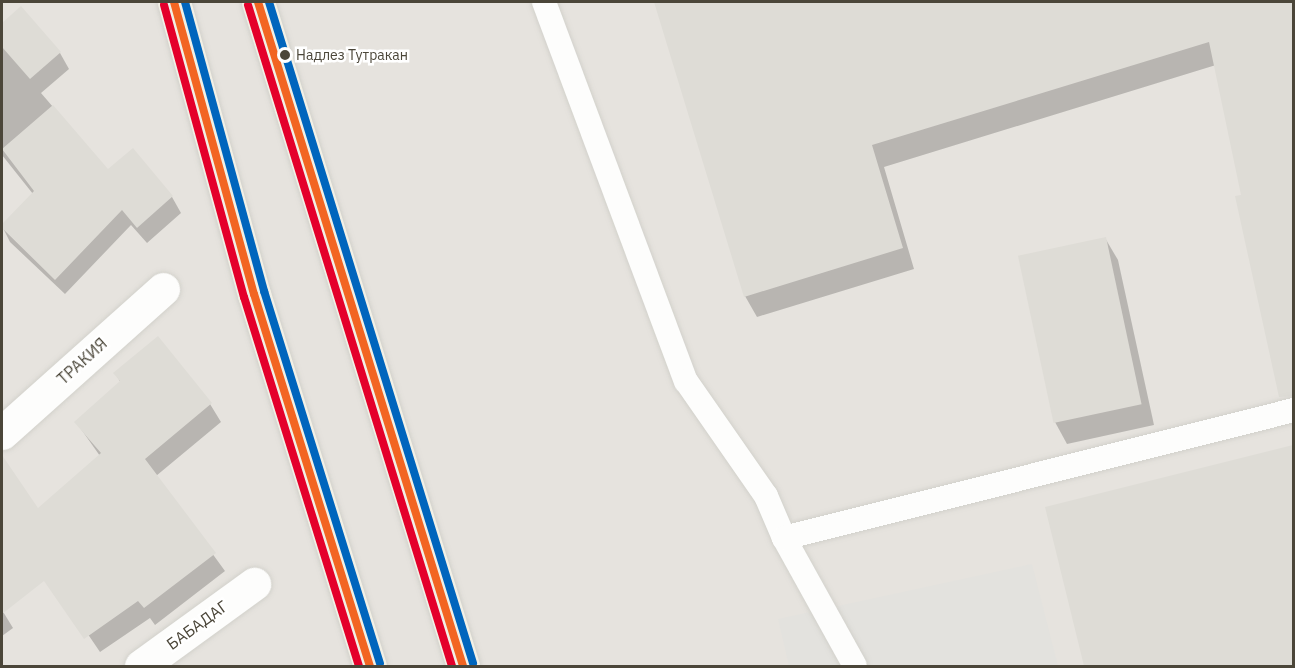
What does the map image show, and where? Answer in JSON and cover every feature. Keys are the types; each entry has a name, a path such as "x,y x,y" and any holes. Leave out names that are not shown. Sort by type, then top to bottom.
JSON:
{"main road":[{"path":"174,2 254,294 370,666"},
{"path":"258,2 463,666"}],"street":[{"name":"ТРАКИЯ","path":"2,433 163,289"},
{"name":"БАБАДАГ","path":"141,666 254,584"}],"lane":[{"path":"544,2 686,381 766,496 784,538 855,666"},
{"path":"784,538 1293,410"}],"shaded area":[{"path":"2,2 1293,2 1293,666 2,666"},
{"path":"1032,564 1058,666 789,666 778,619"}],"building":[{"path":"654,2 1293,2 1293,396 1279,397 1235,196 1241,195 1209,42 872,145 903,248 744,297"},
{"path":"21,6 61,52 30,79 2,47 2,23"},
{"path":"53,105 108,169 133,148 173,196 137,228 122,210 55,280 2,228 2,224 34,191 2,149"},
{"path":"1106,237 1142,404 1054,423 1018,256"},
{"path":"158,336 212,403 145,459 216,553 144,608 138,601 84,639 44,581 2,614 2,455 38,508 101,453 74,422 120,381 113,373"},
{"path":"1293,445 1293,666 1084,666 1045,507"}],"transit line":[{"path":"174,2 254,294 370,666"},
{"path":"185,2 264,291 380,663"},
{"path":"258,2 463,666"},
{"path":"269,2 473,663"},
{"path":"164,5 244,297 359,666"},
{"path":"248,5 452,666"}],"place":[{"name":"Надлез Тутракан","path":"285,55"}]}
